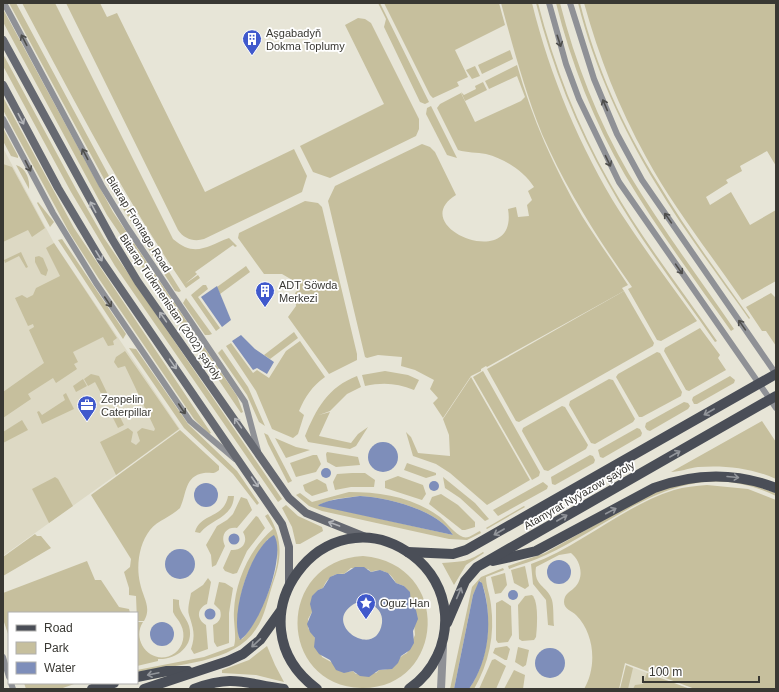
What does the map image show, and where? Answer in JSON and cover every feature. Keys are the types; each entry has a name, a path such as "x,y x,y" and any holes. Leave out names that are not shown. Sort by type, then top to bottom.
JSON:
{"main road":[{"name":"Bitarap Türkmenistan (2002) şaýoly","path":"3,40 112,240 138,282 297,507 318,519 371,539"},
{"path":"3,85 58,188 101,260 282,524 289,547 288,584 280,612 281,632 286,652 296,669 317,689"},
{"name":"Atamyrat Nyýazow şaýoly","path":"408,552 453,554 466,550 776,374"},
{"name":"Atamyrat Nyýazow şaýoly","path":"409,689 419,681 432,666 459,592 468,576 485,563 776,396"},
{"path":"485,563 536,551 654,488 673,481 715,475 760,482 776,488"},
{"path":"288,584 303,564 322,549 341,541 371,539 390,543 408,552 423,565 437,585 444,609 444,634"},
{"path":"144,689 228,661 250,649 260,640 280,612"},
{"path":"138,678 167,671 196,671"},
{"path":"194,689 227,680 239,680 284,689"},
{"path":"92,689 110,684"}],"street":[{"name":"Bitarap Frontage Road","path":"4,3 102,186 127,228 245,402 258,452"},
{"path":"549,3 564,57 579,99 619,182 776,408"},
{"path":"570,3 594,79 617,134 642,180 776,374"},
{"path":"3,119 62,230 96,283 190,421 243,466"},
{"path":"441,689 444,634"},
{"path":"3,657 8,674"}],"shaded area":[{"path":"3,148 54,243 180,429 3,556"},
{"path":"626,665 690,689 620,689"}],"green space":[{"path":"9,3 16,3 109,176 181,291 175,291 104,179"},
{"path":"22,3 55,3 173,239 181,245 195,249 201,249 229,238 237,246 235,247 233,245 195,272 197,274 185,284 198,275 200,278 186,288 163,254 121,184 80,112"},
{"path":"66,3 100,3 107,17 117,13 205,192 294,149 307,176 302,192 204,239 193,240 183,236 178,230"},
{"path":"378,3 380,3 429,102 425,104 420,102 384,27 386,19"},
{"path":"384,3 499,3 505,25 455,50 468,77 457,82 459,86 433,98 430,95"},
{"path":"501,3 532,3 539,30 557,84 579,137 592,163 605,188 629,226 697,321 661,341 657,340 628,289 632,287 583,213 551,154 530,102"},
{"path":"536,3 538,3 559,73 577,118 598,162 635,224 717,341 715,342 646,244 620,204 596,162 575,118 557,73"},
{"path":"556,3 560,3 588,91 618,154 654,213 734,329 731,331 650,215 614,155 584,92"},
{"path":"578,3 580,3 602,73 633,140 680,218 750,318 749,319 678,219 632,141 601,74"},
{"path":"584,3 776,3 776,166 767,151 740,166 742,171 726,180 728,183 706,197 710,205 731,192 750,225 776,210 776,281 742,300 680,212 646,157 618,101 596,43"},
{"path":"3,9 113,212 237,396 243,412 241,413 107,215 3,22"},
{"path":"358,18 365,19 371,23 419,119 419,129 416,136 330,178 313,172 300,146 384,104 345,25"},
{"path":"510,50 513,59 482,74 478,65"},
{"path":"3,54 104,238 282,499 278,502 115,266 71,192 3,66"},
{"path":"517,65 537,123 562,180 593,234 628,285 622,288 624,291 487,367 486,366 481,369 481,371 471,376 443,418 433,403 438,398 430,389 434,380 415,370 401,366 402,357 378,355 367,358 365,357 328,201 335,186 422,144 430,147 435,152 456,195 444,207 444,220 453,231 467,238 483,242 497,239 507,228 508,209 516,207 518,217 529,216 527,205 532,200 528,191 534,187 530,181 507,162 486,154 458,150 437,108 440,104 461,93 475,122 521,101 525,97 517,76 489,89 485,81"},
{"path":"475,66 480,76 472,79 466,70"},
{"path":"483,82 487,90 465,101 461,92 464,95 476,89 475,86"},
{"path":"3,97 74,228 211,433 209,434 194,419 69,232 3,110"},
{"path":"431,106 457,158 447,155 426,114 427,108"},
{"path":"3,128 18,158 11,156 3,141"},
{"path":"3,164 12,167 45,228 32,237 28,230 3,242"},
{"path":"16,165 27,174 29,189"},
{"path":"305,201 318,203 322,207 357,354 357,360 329,374 288,317 296,306 295,293 297,291 292,283 294,281 282,274 264,274 238,238 239,233"},
{"path":"38,202 54,222 50,227 37,203"},
{"path":"62,239 126,334 123,339 58,240"},
{"path":"54,243 117,338 113,341 114,345 108,346 103,337 73,352 78,362 74,364 77,369 56,383 53,378 28,394 31,399 3,418 3,392 44,363 29,330 34,327 33,324 28,326 15,298 22,295 27,298 33,295 36,288 60,276 46,248"},
{"path":"21,252 28,267 26,268 19,256 5,263 4,260"},
{"path":"39,256 43,258 48,270 46,276 41,274 35,262 35,257"},
{"path":"246,266 250,272 220,294 217,287"},
{"path":"203,285 206,285 208,289 198,297 220,328 216,331 191,295"},
{"path":"624,291 654,343 653,346 519,422 516,421 487,369"},
{"path":"771,293 776,298 776,346 766,331 762,331 746,307"},
{"path":"186,298 212,334 205,335 183,303"},
{"path":"700,328 720,355 718,358 726,370 689,391 686,390 664,351 665,348"},
{"path":"294,332 298,338 270,359 264,355"},
{"path":"300,341 325,377 320,380 309,392 304,401 299,411 304,415 298,434 293,438 272,429 256,391 226,346 231,343 253,373 257,370 269,378 286,351"},
{"path":"129,348 136,349 188,424 237,471 259,503 257,505 233,474 184,428"},
{"path":"222,349 248,387 265,426 259,422 247,395 218,353"},
{"path":"125,351 179,429 116,475 100,442 128,428 133,432 131,442 136,445 140,441 137,432 142,428 154,431 155,429 125,366 118,368 114,362 116,357"},
{"path":"657,352 660,353 682,392 681,396 642,417 639,417 616,377 618,374"},
{"path":"385,371 408,375 419,380 414,390 390,384 365,386 362,375"},
{"path":"483,371 540,472 539,476 532,480 473,377"},
{"path":"91,374 99,376 111,401 106,403 95,382 88,386 84,379"},
{"path":"357,376 361,387 347,394 330,411 319,415 330,412 319,436 351,443 358,434 368,427 356,446 350,449 308,442 305,436 324,400 338,386"},
{"path":"730,376 735,380 734,383 697,404 694,404 692,400 693,397"},
{"path":"471,377 530,480 487,505 450,473 436,464 413,456 406,432 411,437 418,453 450,456 449,435 443,419"},
{"path":"83,379 87,386 76,392 73,386"},
{"path":"609,379 613,380 635,419 633,422 595,444 591,443 569,405 570,401"},
{"path":"66,393 74,409 42,424 37,412 39,411 42,415 65,400 63,395"},
{"path":"684,402 688,403 690,406 688,409 650,431 647,430 645,427 646,423"},
{"path":"562,406 565,407 588,445 586,449 548,471 544,470 522,431 523,428"},
{"path":"115,407 124,425 118,428 109,410"},
{"path":"22,420 28,430 3,443 3,432"},
{"path":"762,421 776,442 776,479 757,472 718,466 698,467 671,472"},
{"path":"637,428 640,429 642,433 641,436 603,458 600,457 598,450"},
{"path":"180,430 219,466 219,470 217,472 198,475 189,482 180,508 153,527 143,542 139,555 138,570 141,588 147,607 144,621 138,621 136,596 129,595 129,588 124,572 130,567 131,559 91,495"},
{"path":"264,433 268,435 292,481 288,483"},
{"path":"275,438 296,447 310,450 286,458"},
{"path":"327,452 358,457 360,465 336,467 327,462"},
{"path":"317,455 321,464 316,472 296,477 290,463"},
{"path":"590,455 593,456 595,460 594,463 555,485 552,484 551,477"},
{"path":"407,463 436,473 436,475 426,478 404,470"},
{"path":"365,473 375,480 374,487 351,487 335,490 333,482 337,474"},
{"path":"398,476 423,485 426,494 422,500 385,488 385,481"},
{"path":"55,477 58,479 73,506 49,523 32,489"},
{"path":"443,477 475,503 489,519 485,521 460,498 445,488"},
{"path":"317,479 326,484 328,491 312,496 305,491 303,485"},
{"path":"716,479 750,484 773,492 776,496 743,484 712,482 683,486 655,496 628,509 546,555 509,569 508,566 545,553 648,495 674,485"},
{"path":"543,482 548,486 547,489 498,516 493,510"},
{"path":"707,485 748,489 776,500 776,687 773,689 695,689 625,663 619,689 584,689 591,671 592,651 590,641 587,631 582,623 564,604 566,595 574,588 580,579 581,575 577,560 571,553 559,555 536,567 537,578 552,600 554,626 548,625 546,600 533,584 531,564 567,547 655,497 678,489"},
{"path":"349,492 373,493 396,497 408,500 430,510 440,517 460,536 470,537 480,531 481,533 467,540 449,539 322,511 309,506 296,495 300,493 312,502","holes":["360,496 397,502 424,512 436,518 446,526 453,535 318,505 335,499"]},
{"path":"441,494 458,505 475,522 475,527 462,530 429,504 432,497"},
{"path":"228,496 234,496 233,503 226,514 210,524 200,533 195,532 202,522 222,509"},
{"path":"241,497 247,499 252,510 237,528 227,530 225,532 223,539 225,546 216,565 212,567 211,555 206,545 217,526 233,514"},
{"path":"286,505 298,516 322,527 323,531 300,544 296,544 292,527 282,508"},
{"path":"524,506 525,507 487,529 486,528"},
{"path":"268,514 279,540 280,548 278,565 262,618 256,629 246,640 234,649 219,656 202,661 138,672 138,670 204,657 234,646 235,600 241,577 245,566 257,546 273,529 265,516","holes":["275,538 277,563 268,592 253,624 242,639 239,639 238,625 240,599 243,586 253,562 268,539"]},
{"path":"256,516 265,528 247,551 237,573 233,574 225,571 223,568 231,550 238,549 243,545 245,542 245,536 243,532"},
{"path":"35,534 37,536 41,536 51,548 3,576 3,557"},
{"path":"483,552 484,553 466,565 454,585 442,563 464,561"},
{"path":"363,556 392,564 413,580 425,602 428,625 423,649 410,669 390,683 362,688 334,682 314,667 302,647 298,623 302,599 314,578 334,563","holes":["351,568 368,569 371,572 386,572 392,576 396,583 404,586 412,600 415,635 407,653 390,668 379,670 376,673 356,674 353,671 349,672 322,657 315,638 308,628 308,619 312,612 318,590 323,588 329,579 334,575 344,574"]},
{"path":"87,561 95,580 101,580 119,607 129,609 130,612 8,612 8,634 3,619 3,593"},
{"path":"525,566 529,586 525,589 514,583 511,570"},
{"path":"503,568 504,570 486,577 491,605 492,627 490,648 484,669 474,689 469,689 484,657 488,634 486,598 480,581 473,595 454,689 450,689 472,587 481,577"},
{"path":"505,573 507,585 501,593 495,594 491,577"},
{"path":"208,578 211,582 207,604 201,608 199,617 206,625 208,649 194,654 191,649 194,636 188,613 189,601 191,593 203,585"},
{"path":"219,582 225,583 233,588 229,613 229,643 217,647 214,642 213,625 219,621 221,617 220,610 214,604"},
{"path":"532,595 537,609 536,637 534,640 522,641 519,639 518,605 525,596"},
{"path":"173,599 179,600 181,611 189,626 189,640 186,646 177,655 138,666 138,622 143,622 140,630 142,645 146,651 152,655 167,657 175,653 180,648 183,640 183,629 173,612"},
{"path":"502,600 511,606 512,635 508,642 498,643 496,640 496,603"},
{"path":"267,646 284,682 256,675 222,673 222,670 249,660"},
{"path":"507,646 510,649 507,660 493,653 495,648"},
{"path":"518,647 529,650 526,665 523,667 515,662"},
{"path":"495,659 506,666 496,689 479,689 492,660"},
{"path":"626,665 633,668 628,689 620,689"},
{"path":"514,670 525,675 523,689 504,689"},
{"path":"647,673 690,689 633,689 635,685 643,684"},
{"path":"24,684 74,684 60,689 26,689"}],"water":[{"path":"217,286 231,320 222,327 201,297"},
{"path":"241,335 255,349 274,362 267,374 257,368 253,370 232,341"},
{"path":"383,442 393,447 398,457 393,467 383,472 373,467 368,457 373,447"},
{"path":"324,468 328,468 330,469 330,477 324,478 321,475 321,471"},
{"path":"432,481 436,481 438,482 438,490 432,491 429,488 429,484"},
{"path":"206,483 215,486 218,495 215,504 206,507 197,504 194,495 197,486"},
{"path":"360,496 384,499 411,506 436,518 446,526 453,535 318,505 333,500"},
{"path":"232,534 236,534 238,535 238,543 232,544 229,541 229,537"},
{"path":"274,535 277,545 277,558 269,590 263,607 255,621 240,640 237,629 237,615 244,583 257,554 265,542"},
{"path":"180,549 190,554 195,564 190,574 180,579 170,574 165,564 170,554"},
{"path":"559,560 568,563 571,572 568,581 559,584 550,581 547,572 550,563"},
{"path":"355,567 364,567 371,572 380,570 388,573 396,583 404,586 410,592 411,605 416,610 418,619 413,631 414,643 410,650 401,656 398,663 392,669 379,670 369,677 360,676 353,671 344,673 336,670 330,660 319,654 314,647 315,638 310,632 307,624 312,612 310,604 312,596 318,590 323,588 330,577 337,574 344,574","holes":["358,602 363,602 375,607 381,614 382,618 382,623 378,634 370,639 361,639 352,635 346,628 343,619 347,610"]},
{"path":"479,581 482,583 488,610 488,638 485,652 476,677 469,689 454,689 473,595"},
{"path":"511,590 515,590 517,591 517,599 511,600 508,597 508,593"},
{"path":"208,609 212,609 214,610 214,618 208,619 205,616 205,612"},
{"path":"162,622 171,625 174,634 171,643 162,646 153,643 150,634 153,625"},
{"path":"550,648 556,649 564,657 564,669 556,677 550,678 544,677 536,669 535,663 536,657 544,649"}],"place":[{"name":"Aşgabadyň Dokma Toplumy","path":"252,56"},
{"name":"ADT Söwda Merkezi","path":"265,308"},
{"name":"Zeppelin Caterpillar","path":"87,422"},
{"name":"Oguz Han","path":"366,620"}]}
